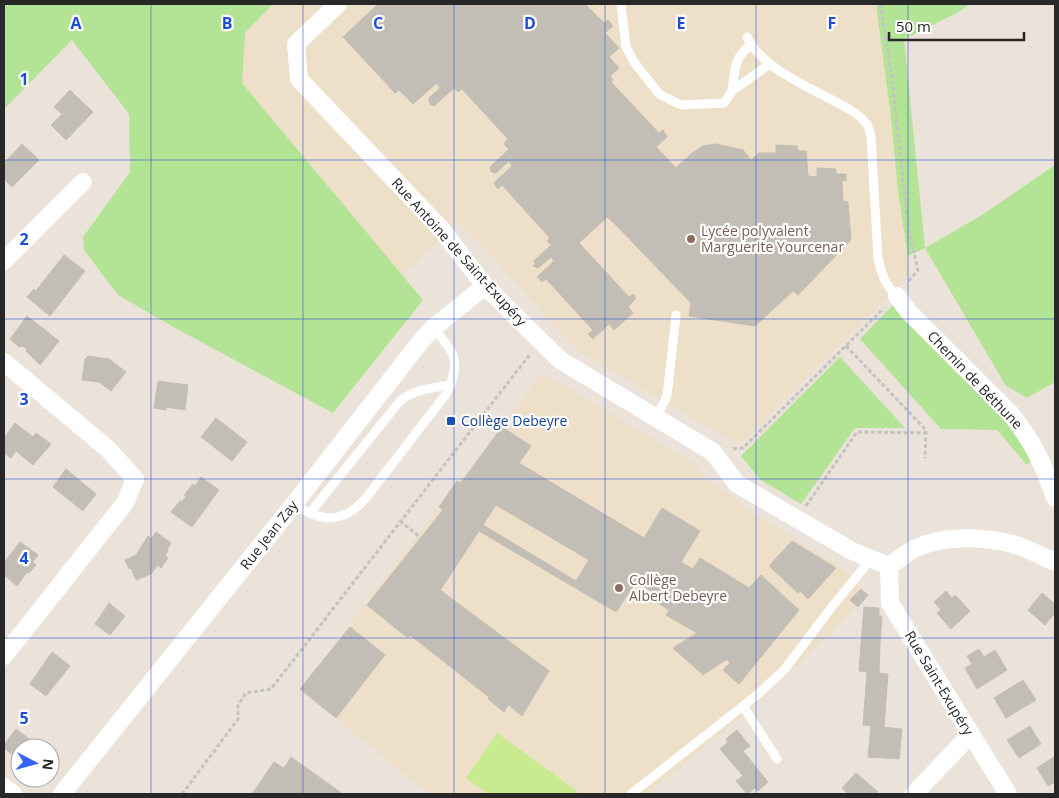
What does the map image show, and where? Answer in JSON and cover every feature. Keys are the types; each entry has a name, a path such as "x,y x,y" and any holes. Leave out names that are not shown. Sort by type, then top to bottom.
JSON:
{"street":[{"name":"Rue Antoine de Saint-Exupéry","path":"338,4 296,44 299,79 441,229 485,286 540,341 572,369 713,452 737,484 852,551 889,566"},
{"path":"4,261 83,182"},
{"name":"Rue Jean Zay","path":"62,794 294,504 421,341 433,328 485,286"},
{"name":"Chemin de Béthune","path":"897,296 908,311 1010,413 1025,431 1039,455 1055,498"},
{"path":"4,362 108,449 135,479 126,503 4,656"},
{"path":"889,566 914,549 933,542 951,539 985,540 1013,544 1055,562"},
{"name":"Rue Saint-Exupéry","path":"889,566 890,603 1008,794"},
{"path":"914,794 970,735"},
{"path":"4,787 14,794"}],"lane":[{"path":"621,4 626,47 634,62 660,94 681,105 724,103 732,91 770,64"},
{"path":"732,91 737,58 749,41 762,58 770,64 855,112 867,124 871,137 878,258 882,276 891,291 897,296"},
{"path":"656,418 667,396 676,315"},
{"path":"294,504 310,514 333,518 347,515 366,498 446,394 450,385 454,368 453,353 433,328"},
{"path":"310,514 400,402 412,393 450,385"},
{"path":"632,793 743,706 784,670 831,608 872,559"},
{"path":"743,706 777,759"}],"path":[{"path":"743,448 897,296 918,270 909,232 891,72 880,4"},
{"path":"182,794 238,719 238,705 246,693 271,689 540,341"},
{"path":"846,346 926,430 925,458"},
{"path":"797,519 857,432 926,434"},
{"path":"400,521 420,538"}],"shaded area":[{"name":"Lycée polyvalent Marguerite Yourcenar","path":"273,4 876,4 891,117 898,192 911,273 744,441 735,443 578,351 460,222 402,275 242,83 245,33"},
{"name":"Collège Albert Debeyre","path":"543,373 698,466 703,475 747,509 838,565 868,595 830,634 749,710 648,794 429,794 300,689"}],"green space":[{"path":"4,4 273,4 245,33 242,83 423,300 333,413 118,295 84,250 83,237 130,172 129,114 72,40 4,109"},
{"path":"876,4 970,4 957,13 904,39 925,248 908,256 898,192 891,117"},
{"path":"1055,165 1055,382 1027,398 1006,386 925,248 982,215"},
{"path":"893,305 1011,426 1032,461 1027,465 997,430 941,429 860,339"},
{"path":"840,357 905,428 855,428 801,504 761,480 741,456"},
{"path":"497,733 577,791 575,794 489,794 466,778"}],"building":[{"path":"378,4 585,4 604,23 608,20 613,26 605,33 619,48 609,57 619,68 610,76 613,80 611,82 659,133 663,130 667,137 656,147 676,168 615,224 607,217 579,243 629,297 633,294 636,298 628,307 633,313 614,330 609,324 593,339 588,334 593,330 546,279 542,282 537,277 554,261 551,257 538,268 533,266 535,264 534,261 551,245 547,241 550,238 502,185 498,189 494,183 512,166 509,161 496,173 491,172 490,167 509,149 504,144 508,139 462,89 458,92 454,88 434,106 430,104 429,98 440,88 437,83 413,104 399,90 395,93 343,37"},
{"path":"70,90 78,98 62,114 54,107"},
{"path":"78,98 93,112 66,140 51,125"},
{"path":"22,144 39,160 12,187 4,179 4,163"},
{"path":"716,144 743,150 751,160 759,153 776,153 776,145 797,146 798,151 806,151 808,176 817,177 817,168 836,169 836,174 846,174 846,181 842,180 843,201 848,202 851,240 798,295 793,291 755,326 689,316 691,303 615,224 691,154 703,146"},
{"path":"64,255 85,271 50,316 27,297 34,289 36,291"},
{"path":"27,316 59,341 40,365 26,351 27,349 22,346 19,347 10,339"},
{"path":"88,356 109,359 126,372 111,391 99,382 82,380 85,359"},
{"path":"158,381 188,385 185,410 166,407 166,410 154,408"},
{"path":"216,418 247,442 232,461 201,437"},
{"path":"15,423 33,437 36,433 51,444 33,465 16,451 11,458 4,453 4,438"},
{"path":"502,427 531,446 519,463 644,538 662,508 700,531 681,562 693,569 700,558 749,588 761,575 799,610 739,684 723,670 730,663 727,659 703,675 673,648 697,633 666,615 669,610 650,598 653,592 613,568 611,573 496,505 441,589 425,578 422,582 414,576 458,520 439,507 457,481 461,483"},
{"path":"66,469 96,494 83,511 53,487"},
{"path":"201,477 219,490 192,527 171,512 180,501 182,502 186,496 184,495 193,484 195,486"},
{"path":"443,510 458,520 414,576 399,565"},
{"path":"483,525 576,581 589,560 611,573 613,568 636,582 616,612 479,531"},
{"path":"156,532 171,543 165,556 168,558 161,568 158,565 151,574 136,580 125,560 136,555 148,536 151,539"},
{"path":"792,541 836,568 808,599 800,591 798,593 769,566"},
{"path":"20,542 38,555 33,562 36,565 29,573 27,572 17,586 4,575 4,563"},
{"path":"399,565 422,582 425,578 441,589 483,622 479,627 522,658 499,697 508,705 504,712 488,699 489,697 410,635 408,638 367,605"},
{"path":"861,589 868,595 858,607 850,600"},
{"path":"946,591 952,598 955,595 970,611 951,629 937,613 941,610 934,602"},
{"path":"1042,593 1055,604 1055,613 1045,625 1028,610"},
{"path":"109,603 125,616 110,635 95,624"},
{"path":"864,607 879,608 879,616 882,616 880,644 861,643"},
{"path":"483,622 549,671 522,716 499,697 522,658 479,627"},
{"path":"350,627 385,655 336,718 300,689"},
{"path":"861,643 880,644 879,673 859,671"},
{"path":"979,649 984,657 995,650 1007,670 977,689 965,668 972,664 967,656"},
{"path":"52,652 70,666 46,696 30,684"},
{"path":"867,672 888,674 886,700 865,699"},
{"path":"1023,680 1036,700 1006,718 994,698"},
{"path":"865,699 886,700 884,727 863,725"},
{"path":"871,726 902,729 899,759 868,757"},
{"path":"1030,726 1041,744 1019,758 1007,740"},
{"path":"16,729 28,738 10,738 10,753 4,748 4,745"},
{"path":"737,730 750,746 743,751 768,782 758,791 755,788 747,794 736,781 743,776 720,749 728,742 726,739"},
{"path":"1055,756 1055,782 1048,786 1037,768"},
{"path":"291,757 343,794 252,794 274,762 284,768"},
{"path":"856,773 878,792 876,794 848,794 842,788"}],"place":[{"name":"Lycée polyvalent Marguerite Yourcenar","path":"691,239"},
{"name":"Collège Debeyre","path":"451,421"},
{"name":"Collège Albert Debeyre","path":"619,588"}]}
